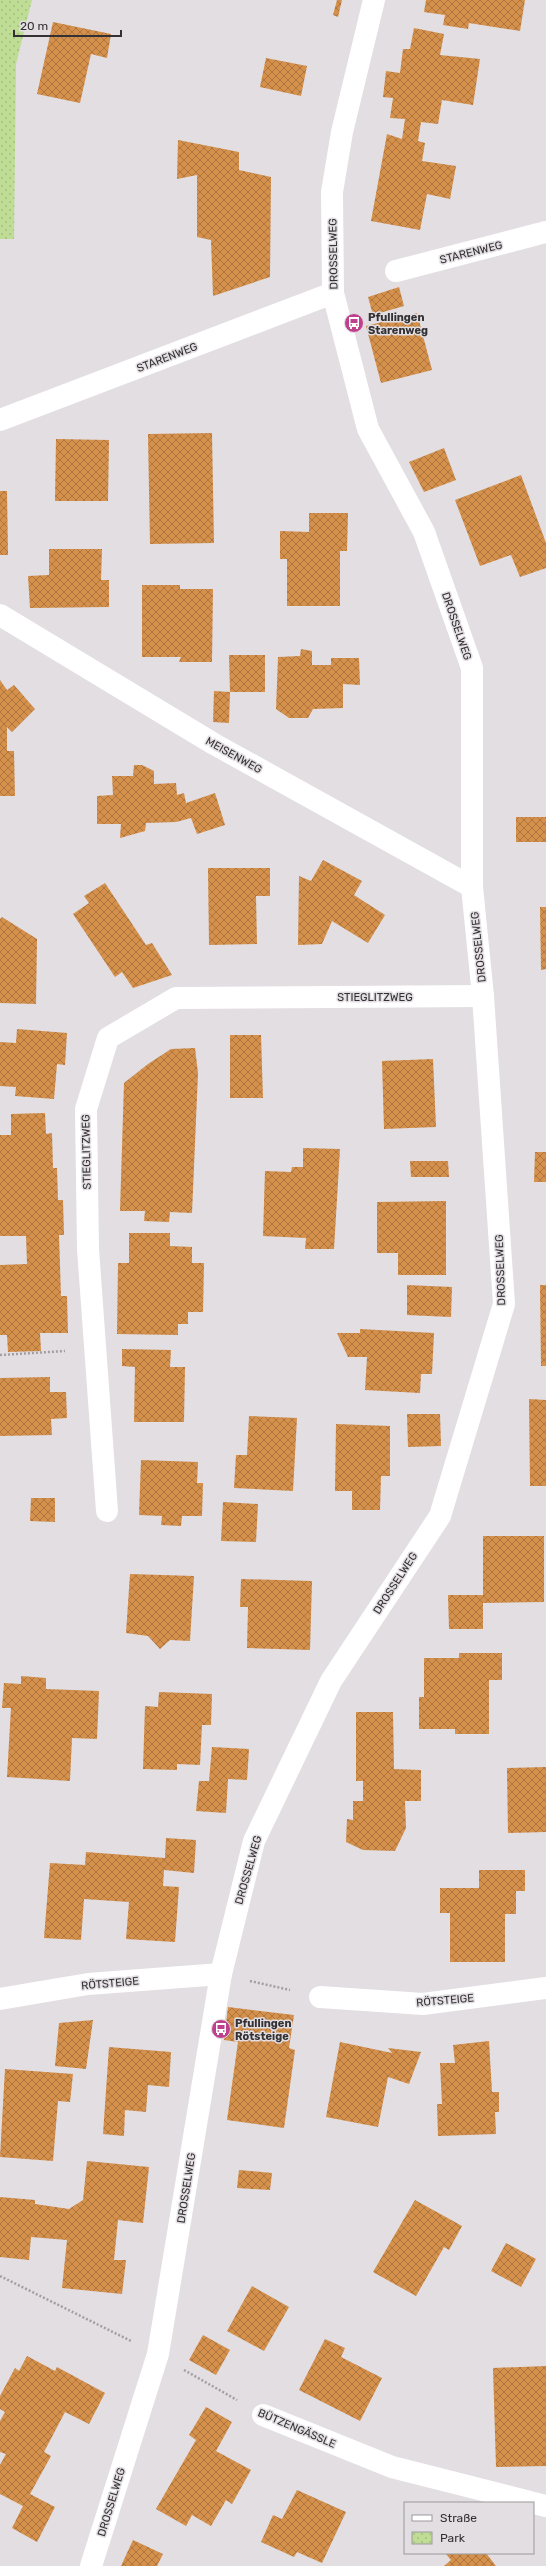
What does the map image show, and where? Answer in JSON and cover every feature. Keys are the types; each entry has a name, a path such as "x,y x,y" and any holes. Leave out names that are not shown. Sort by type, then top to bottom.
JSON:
{"street":[{"name":"DROSSELWEG","path":"91,2566 158,2354 221,1974 254,1841 331,1680 440,1516 504,1304 483,996 472,887 472,668 424,532 368,429 333,293 332,192 342,132 374,0"},
{"name":"STARENWEG","path":"396,271 546,232"},
{"name":"STARENWEG","path":"0,420 333,293"},
{"name":"MEISENWEG","path":"0,615 214,744 472,887"},
{"name":"STIEGLITZWEG","path":"107,1511 94,1349 88,1250 86,1109 108,1038 176,998 483,996"},
{"name":"RÖTSTEIGE","path":"0,1999 88,1984 221,1974"},
{"name":"RÖTSTEIGE","path":"320,1997 423,2004 546,1988"},
{"name":"BÜTZENGÄSSLE","path":"262,2415 392,2467 530,2502"},
{"name":"BÜTZENGÄSSLE","path":"534,2503 546,2506"}],"path":[{"path":"0,1355 94,1349"},
{"path":"221,1974 320,1997"},
{"name":"BÜTZENGÄSSLE","path":"0,2276 158,2354 262,2415"}],"green space":[{"path":"0,0 32,0 16,64 14,239 0,239"}],"building":[{"path":"337,0 342,0 338,17 333,15"},
{"path":"426,0 525,0 520,31 469,23 468,29 443,25 445,15 424,12"},
{"path":"53,22 111,34 107,58 91,54 80,103 37,94"},
{"path":"414,28 444,34 440,55 480,59 473,105 442,100 438,124 421,122 418,141 425,143 422,161 456,166 450,199 427,194 420,230 371,221 387,134 402,139 405,119 390,118 393,98 383,97 386,71 400,73 403,49 410,49"},
{"path":"266,58 307,66 301,96 260,87"},
{"path":"178,140 239,152 239,170 271,177 270,277 213,296 211,240 197,237 197,175 177,179"},
{"path":"399,287 404,306 373,315 368,297"},
{"path":"417,313 432,370 381,383 366,326"},
{"path":"212,433 214,543 150,544 148,434"},
{"path":"56,439 109,440 108,501 55,501"},
{"path":"444,448 456,480 424,492 409,462"},
{"path":"521,475 546,543 546,568 520,577 511,555 480,566 455,500"},
{"path":"0,491 7,491 8,555 0,555"},
{"path":"309,513 348,513 347,551 340,551 340,606 287,606 287,559 280,559 280,531 309,532"},
{"path":"49,549 102,549 101,580 109,580 109,607 30,608 28,576 49,575"},
{"path":"142,585 180,585 180,589 213,589 212,662 179,662 181,657 142,657"},
{"path":"301,649 312,651 312,665 331,665 331,658 359,658 360,685 343,684 343,708 313,709 308,718 289,718 276,709 278,657 300,656"},
{"path":"229,655 265,655 265,692 230,692"},
{"path":"0,680 7,690 14,685 35,709 12,732 7,727 7,751 14,751 15,796 0,796"},
{"path":"214,691 230,692 229,723 213,722"},
{"path":"134,765 142,765 154,771 154,784 176,783 177,795 184,793 186,803 215,793 225,825 197,834 191,818 176,822 146,823 145,831 120,838 121,824 97,824 97,796 113,795 112,776 133,776"},
{"path":"516,817 546,817 546,842 516,842"},
{"path":"323,860 362,881 354,895 385,915 368,943 332,921 322,944 298,945 299,876 311,881"},
{"path":"208,868 270,868 270,896 256,896 257,944 209,945"},
{"path":"105,883 146,945 152,943 172,975 133,988 122,972 115,977 73,914 89,903 84,896"},
{"path":"540,907 546,907 546,969 541,970"},
{"path":"2,917 37,939 36,1004 0,1003 0,919"},
{"path":"17,1029 67,1033 65,1065 57,1064 54,1099 15,1096 16,1087 0,1086 0,1042 16,1043"},
{"path":"230,1035 261,1035 263,1098 230,1098"},
{"path":"195,1048 198,1073 192,1213 170,1212 169,1222 144,1221 145,1211 120,1211 124,1083 148,1064 171,1049"},
{"path":"433,1059 436,1127 384,1129 382,1061"},
{"path":"45,1113 46,1134 52,1133 53,1168 57,1168 58,1200 63,1200 64,1235 59,1235 61,1296 67,1296 68,1333 40,1333 41,1351 8,1352 7,1335 0,1335 0,1265 27,1264 26,1236 0,1236 0,1135 11,1135 11,1114"},
{"path":"303,1148 340,1149 334,1249 305,1249 306,1238 263,1236 265,1171 291,1172 292,1167 303,1167"},
{"path":"535,1152 546,1152 546,1182 534,1182"},
{"path":"410,1161 448,1161 449,1177 411,1177"},
{"path":"446,1201 446,1275 398,1275 398,1253 377,1253 377,1202"},
{"path":"129,1233 170,1233 170,1246 192,1247 192,1263 204,1263 203,1312 188,1312 188,1324 178,1324 178,1335 117,1334 118,1263 129,1263"},
{"path":"407,1285 452,1287 451,1317 407,1315"},
{"path":"540,1285 546,1285 546,1366 541,1366"},
{"path":"360,1329 434,1333 432,1374 421,1374 420,1393 365,1390 367,1357 348,1357 337,1333 360,1333"},
{"path":"122,1349 171,1350 170,1367 185,1367 184,1422 134,1422 135,1367 122,1366"},
{"path":"50,1377 50,1392 66,1392 67,1418 51,1419 52,1435 0,1436 0,1378"},
{"path":"529,1399 546,1400 546,1486 530,1486"},
{"path":"407,1414 440,1414 441,1446 408,1447"},
{"path":"249,1416 297,1418 293,1491 234,1488 236,1455 247,1455"},
{"path":"336,1424 390,1426 390,1476 381,1476 380,1510 352,1510 352,1491 335,1491"},
{"path":"141,1460 198,1462 197,1483 203,1483 202,1516 182,1516 181,1526 161,1525 162,1516 139,1515"},
{"path":"31,1498 55,1498 55,1522 30,1521"},
{"path":"223,1502 258,1504 256,1542 221,1541"},
{"path":"483,1536 544,1536 544,1602 483,1603 483,1629 449,1629 448,1595 483,1595"},
{"path":"130,1574 194,1576 190,1641 170,1640 160,1649 148,1636 126,1633"},
{"path":"241,1579 312,1581 310,1650 247,1648 248,1607 240,1607"},
{"path":"459,1653 502,1653 502,1680 489,1680 489,1734 455,1734 455,1729 419,1729 419,1697 424,1697 424,1658 459,1658"},
{"path":"21,1676 46,1678 46,1689 99,1691 97,1739 72,1738 70,1781 7,1777 11,1708 2,1708 4,1683 21,1684"},
{"path":"159,1692 212,1694 211,1725 202,1725 200,1765 177,1764 177,1770 143,1769 145,1706 158,1707"},
{"path":"356,1712 393,1712 394,1769 421,1770 421,1801 405,1801 406,1828 395,1851 363,1850 346,1842 347,1819 353,1820 353,1801 363,1801 363,1781 356,1781"},
{"path":"212,1747 249,1749 247,1780 228,1779 226,1813 196,1811 199,1781 209,1781"},
{"path":"546,1767 546,1832 508,1833 507,1768"},
{"path":"166,1838 196,1840 194,1873 164,1870 163,1886 179,1887 175,1942 126,1939 129,1902 84,1899 81,1940 44,1938 50,1863 85,1865 86,1852 165,1858"},
{"path":"479,1870 525,1870 525,1891 516,1891 516,1914 505,1914 505,1962 450,1962 450,1913 440,1913 440,1888 479,1888"},
{"path":"228,2007 294,2015 289,2048 295,2050 284,2128 227,2120 238,2042 224,2040"},
{"path":"93,2020 86,2069 55,2066 59,2023"},
{"path":"489,2041 492,2092 499,2092 499,2112 495,2112 496,2134 438,2136 437,2104 442,2104 440,2063 455,2063 453,2045"},
{"path":"340,2042 392,2053 388,2048 421,2052 409,2084 388,2077 378,2127 326,2117"},
{"path":"109,2047 171,2052 169,2087 148,2085 146,2112 125,2110 124,2136 103,2134"},
{"path":"5,2069 73,2074 70,2102 58,2101 53,2161 0,2157"},
{"path":"87,2161 149,2167 143,2223 118,2220 114,2260 126,2260 122,2294 62,2288 67,2240 31,2237 29,2260 0,2257 0,2197 35,2200 35,2204 69,2209 83,2200"},
{"path":"239,2170 272,2173 270,2190 237,2188"},
{"path":"415,2200 462,2226 449,2250 444,2247 416,2296 373,2272"},
{"path":"506,2243 536,2259 521,2287 491,2271"},
{"path":"252,2286 289,2307 264,2351 227,2331"},
{"path":"203,2335 230,2350 216,2375 189,2360"},
{"path":"325,2339 345,2348 341,2357 382,2378 360,2421 299,2390"},
{"path":"27,2356 55,2371 57,2367 105,2393 89,2424 65,2412 44,2452 51,2456 30,2494 55,2507 37,2542 12,2528 23,2506 0,2494 0,2465 6,2454 0,2452 0,2421 5,2412 0,2409 0,2396 15,2368 19,2371"},
{"path":"546,2366 546,2466 496,2467 493,2368"},
{"path":"206,2407 232,2422 216,2451 251,2470 232,2504 226,2500 211,2526 192,2515 186,2526 156,2509 196,2440 189,2435"},
{"path":"297,2490 346,2512 322,2563 297,2552 294,2557 261,2542 273,2515 282,2519"},
{"path":"133,2540 163,2554 157,2566 121,2566"},
{"path":"446,2554 487,2554 496,2566 444,2566 451,2560"}],"place":[{"name":"Pfullingen Starenweg","path":"354,323"},
{"name":"Pfullingen Rötsteige","path":"221,2029"}]}
